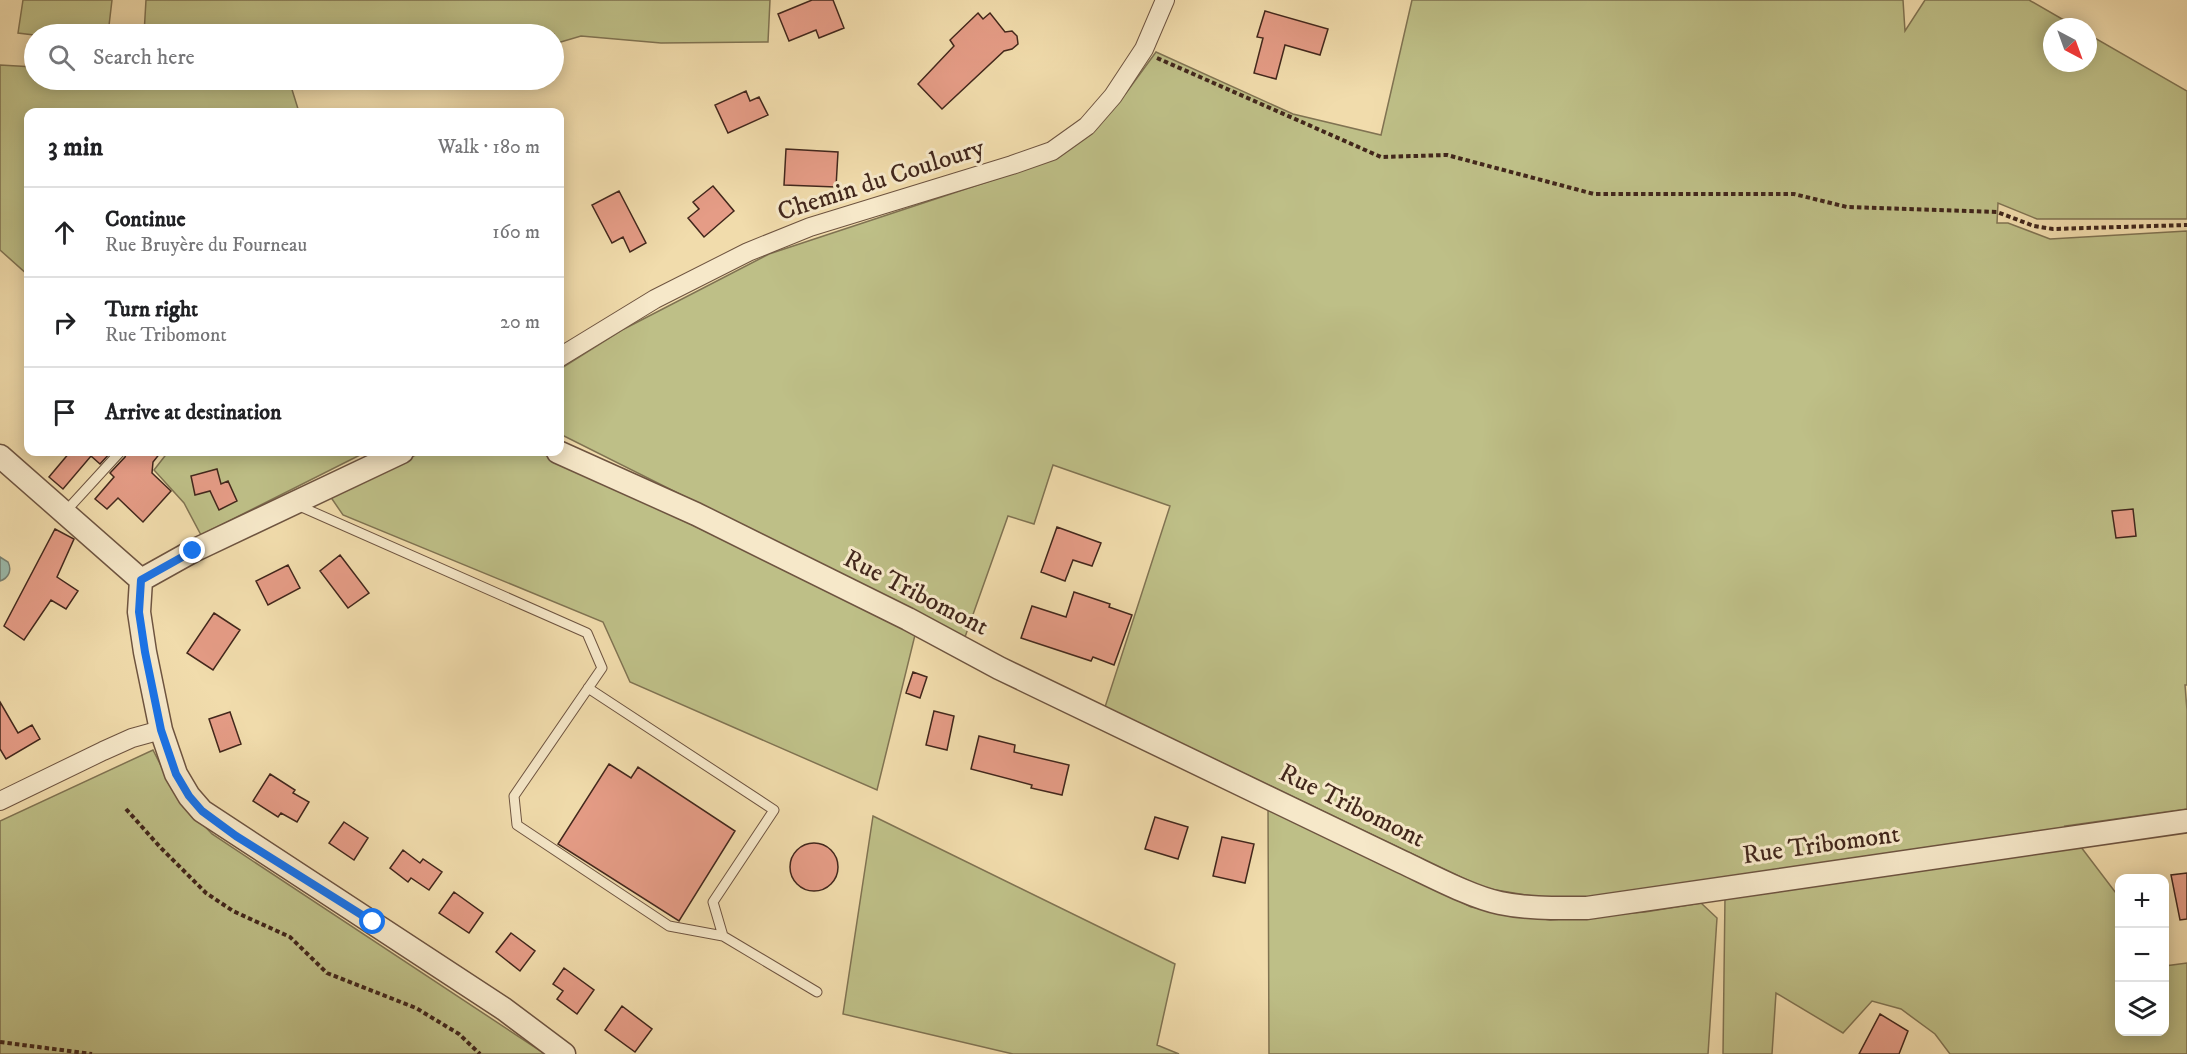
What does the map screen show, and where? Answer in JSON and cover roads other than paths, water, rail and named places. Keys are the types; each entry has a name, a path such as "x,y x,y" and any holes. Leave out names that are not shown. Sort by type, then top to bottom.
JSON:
{"street":[{"name":"Chemin du Couloury","path":"564,355 655,299 748,252 810,227 1052,151 1087,126 1101,112 1143,50 1165,0"},
{"name":"Rue Tribomont","path":"564,455 696,514 908,619 999,668 1402,862 1499,903 1542,908 1587,908 2187,821"},
{"path":"0,456 141,580"},
{"path":"141,580 193,551 394,456"},
{"path":"141,580 139,612 161,730 176,774 189,796 202,811 504,1009 564,1054"},
{"path":"0,801 132,738 161,730"}],"lane":[{"path":"64,513 116,456"},
{"path":"293,504 586,633 602,668 514,796 517,825 669,926 723,936 817,992"},
{"path":"588,688 774,810 713,902 723,936"}]}
